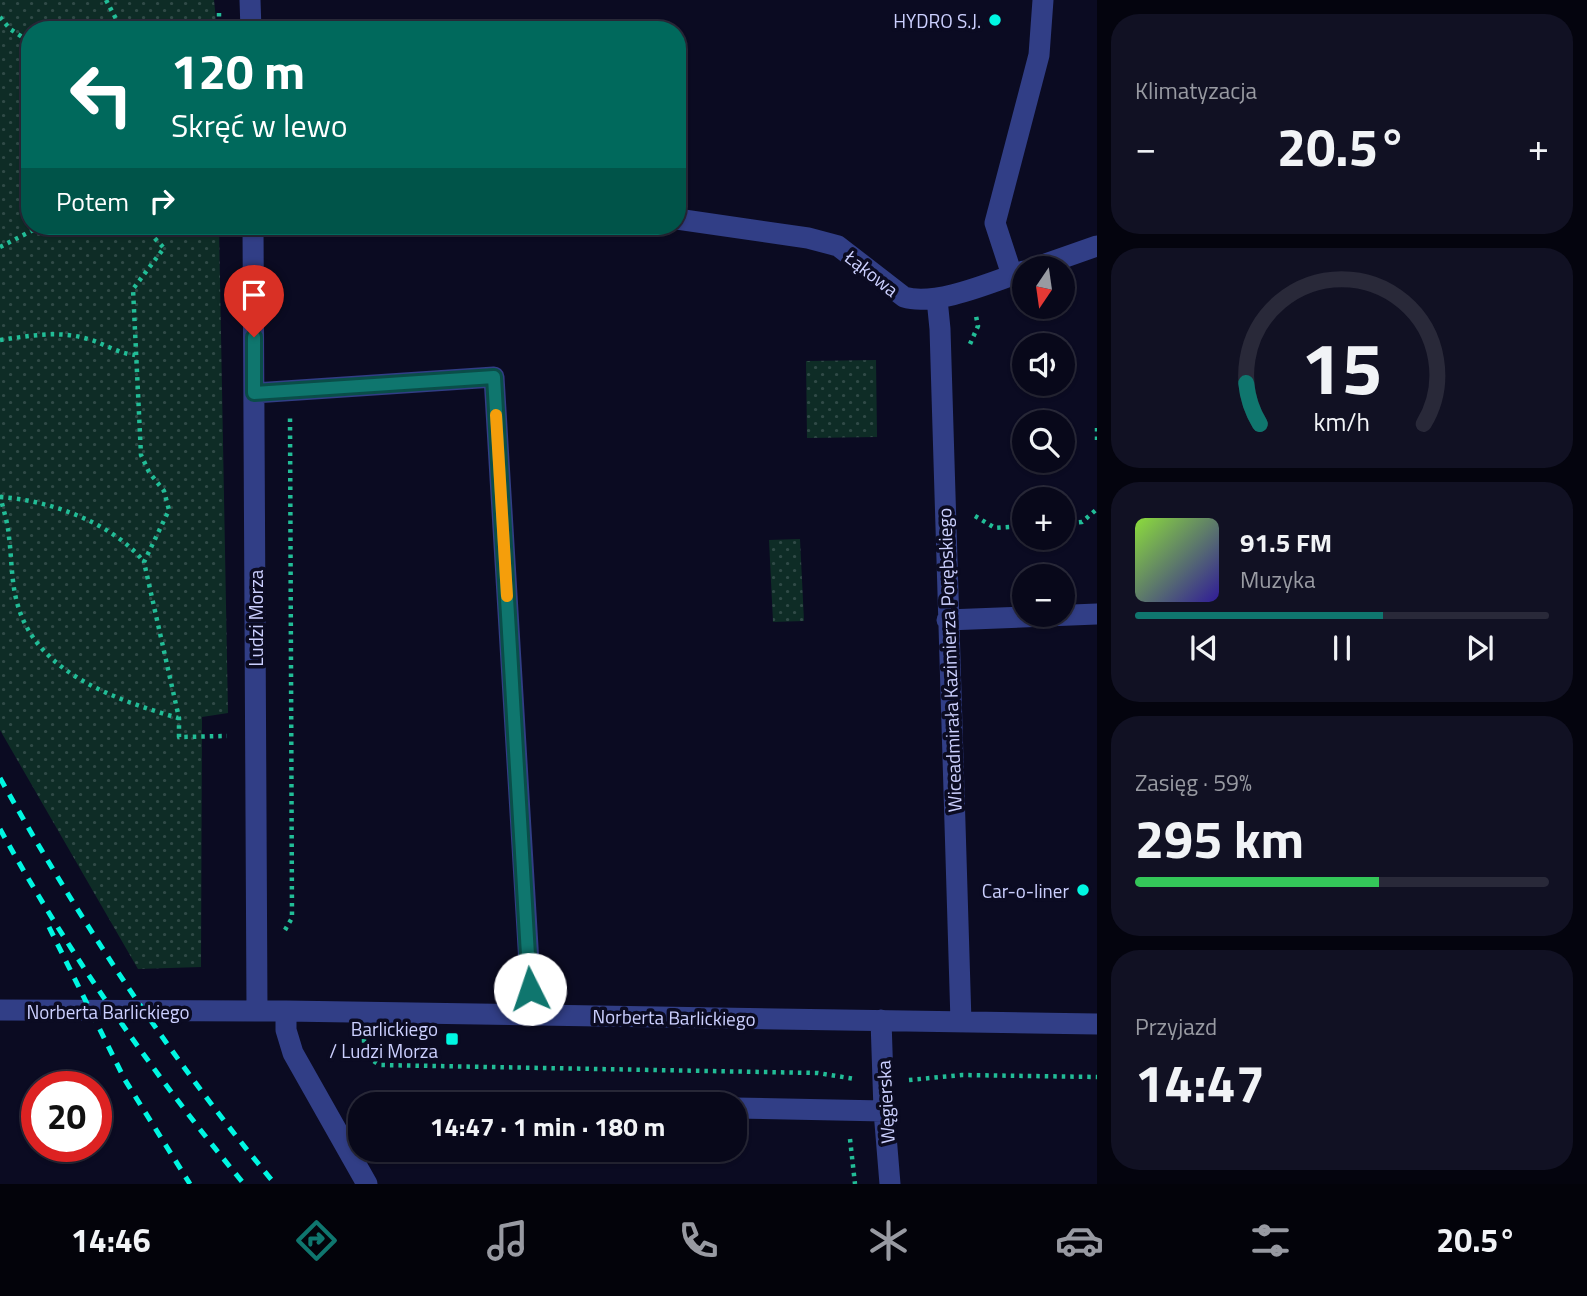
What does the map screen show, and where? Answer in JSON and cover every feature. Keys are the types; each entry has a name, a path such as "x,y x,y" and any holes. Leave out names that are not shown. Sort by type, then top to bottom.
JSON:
{"street":[{"path":"250,0 250,21"},
{"path":"1012,260 995,223 1039,55 1043,0"},
{"name":"Łąkowa","path":"686,220 808,238 838,246 904,297 917,301 936,299 1012,275"},
{"name":"Ludzi Morza","path":"253,235 257,1011"},
{"path":"1068,256 1097,246"},
{"name":"Wiceadmirała Kazimierza Porębskiego","path":"936,299 940,329 961,1022"},
{"path":"254,393 494,377 532,1014"},
{"path":"947,620 1097,614"},
{"name":"Norberta Barlickiego","path":"0,1010 532,1014 1097,1024"},
{"path":"286,1011 286,1030 293,1053 367,1184"},
{"name":"Węgierska","path":"881,1020 883,1081 874,1110 890,1184"},
{"path":"747,1108 874,1110"}],"path":[{"path":"106,0 117,21"},
{"path":"0,18 21,35"},
{"path":"0,247 23,235"},
{"path":"144,562 169,510 164,491 141,455 133,289 164,248 152,235"},
{"path":"967,288 978,326 971,340 969,354"},
{"path":"0,340 62,333 90,340 118,353 135,355"},
{"path":"278,391 291,418 292,918 281,938"},
{"path":"1097,428 1097,444"},
{"path":"178,718 117,696 50,660 29,631 18,607 10,568 9,536 0,496 44,504 105,528 129,543 144,562 178,718 179,737 227,736"},
{"path":"971,506 973,514 987,525 995,528 1012,527"},
{"path":"1075,523 1082,522 1097,509"},
{"path":"364,1031 364,1050 369,1059 380,1065 818,1073 883,1081 962,1074 1097,1077"},
{"path":"855,1184 850,1137 863,1119 874,1110"}],"green space":[{"path":"0,0 214,0 216,21 21,21 21,235 219,235 228,713 202,717 201,967 138,969 0,730"},
{"path":"876,360 877,437 807,438 806,361"},
{"path":"800,539 804,621 773,622 769,540"}],"railway":[{"path":"0,778 62,884 128,987 199,1088 275,1184"},
{"path":"0,829 54,922 114,1012 177,1100 244,1184"},
{"path":"49,927 125,1080 190,1184"}],"slow traffic":[{"path":"496,415 507,596"}],"place":[{"name":"HYDRO S.J.","path":"995,20"},
{"name":"Car-o-liner","path":"1083,890"},
{"name":"Barlickiego / Ludzi Morza","path":"452,1039"}],"route":[{"path":"254,337 254,393 494,377 530,989"}]}
